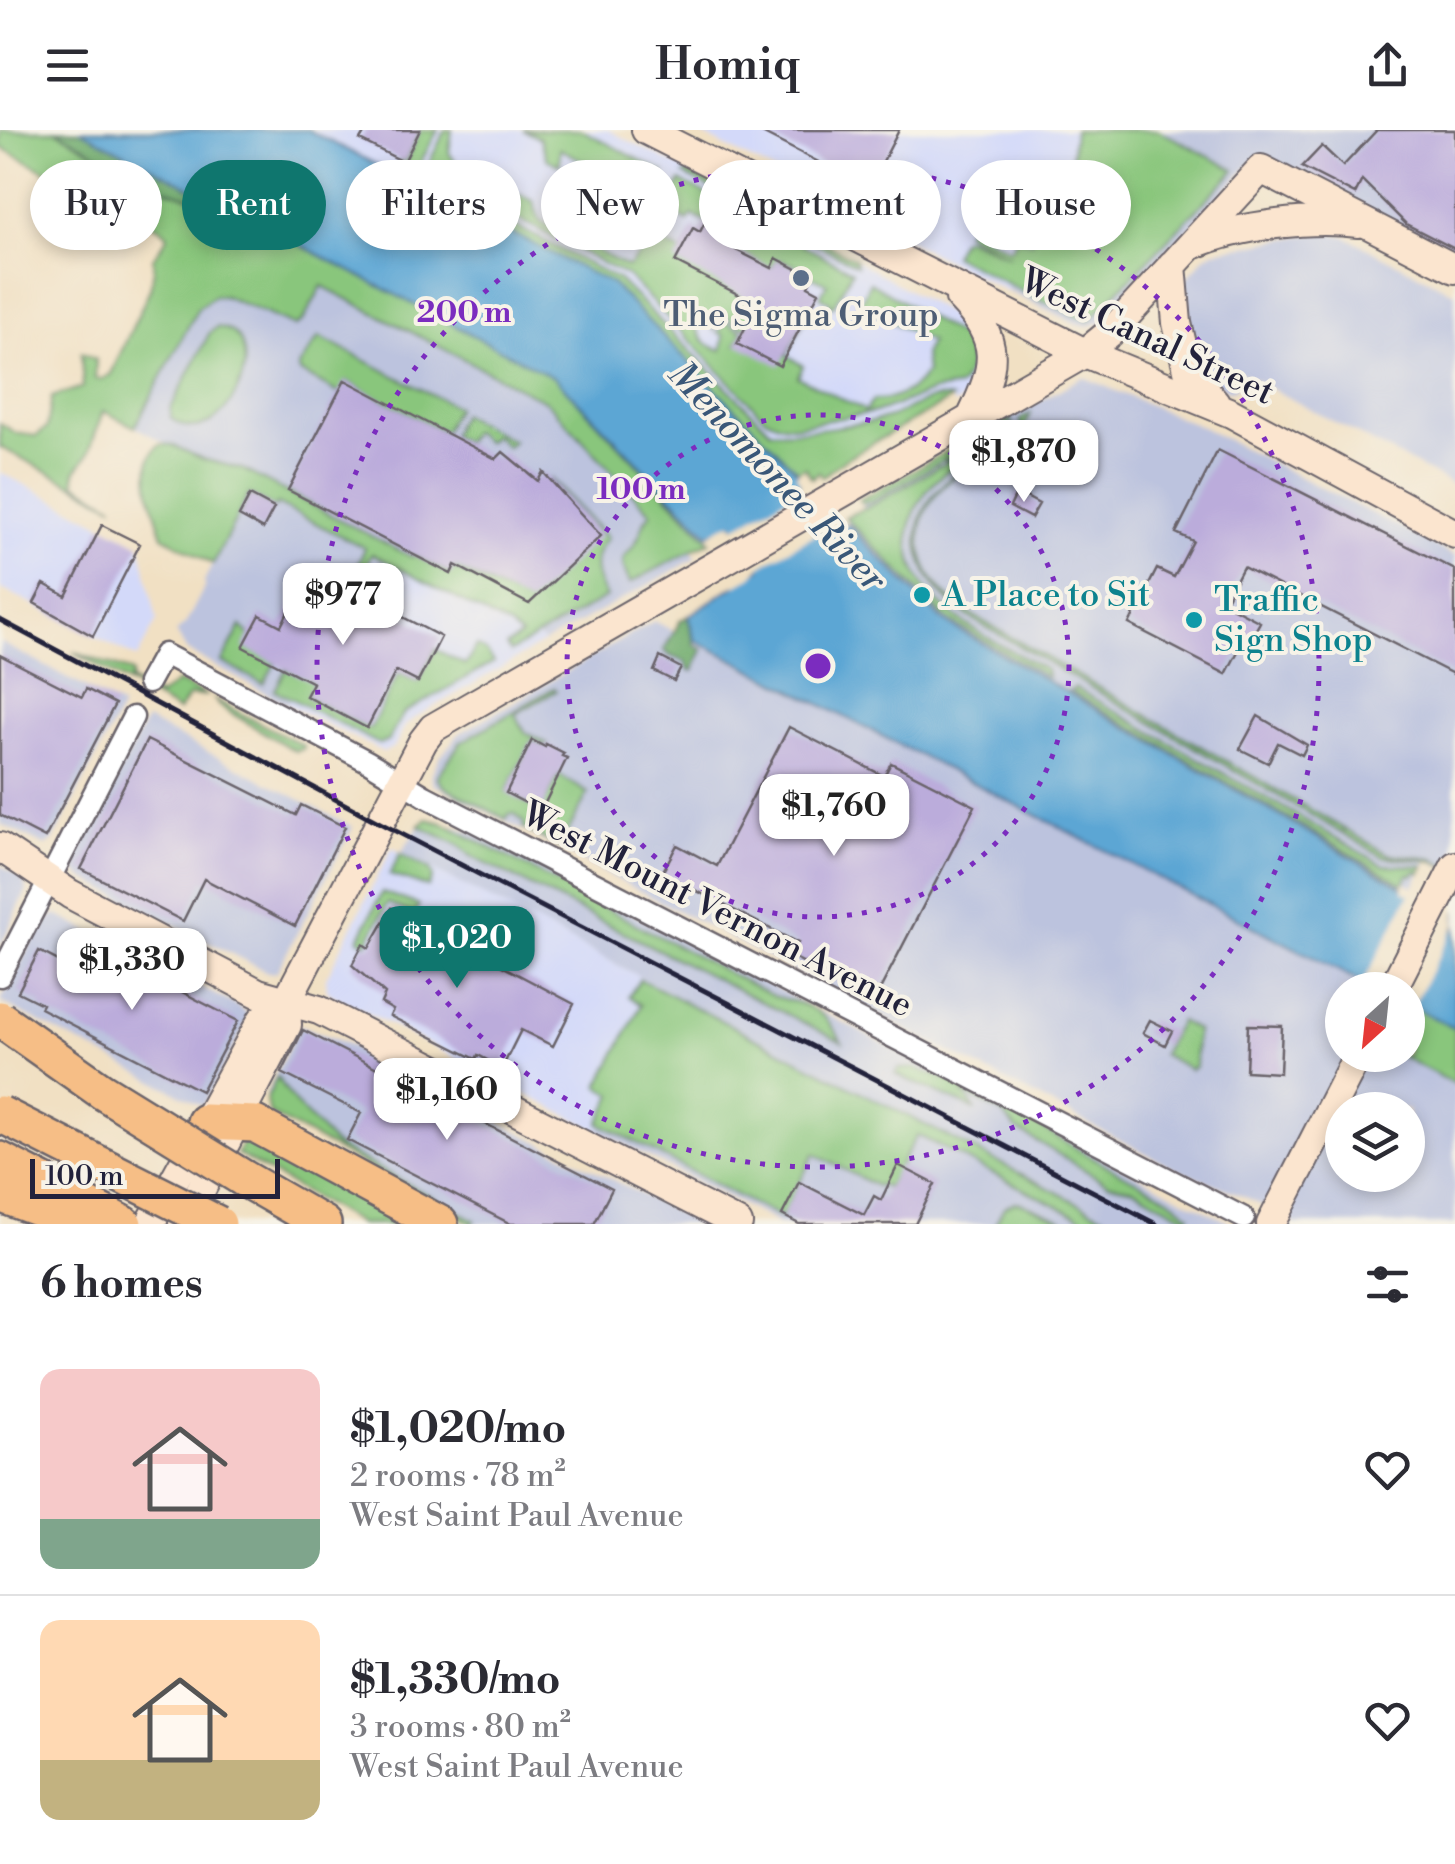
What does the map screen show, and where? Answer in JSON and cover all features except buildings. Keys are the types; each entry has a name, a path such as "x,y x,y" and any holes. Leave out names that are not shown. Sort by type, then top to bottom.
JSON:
{"highway":[{"path":"0,1019 102,1092 323,1224"},
{"path":"0,1088 170,1217"},
{"path":"0,1114 82,1158 170,1217 218,1224"},
{"path":"220,1123 256,1124 440,1224"},
{"path":"0,1160 124,1224"},
{"path":"0,1194 80,1224"}],"street":[{"name":"West Canal Street","path":"646,130 1085,353 1218,408 1455,534"},
{"path":"170,1217 220,1123 288,1025 286,1002 433,728 1085,353 1112,332 1260,169 1320,212 1368,224 1455,269"},
{"path":"1180,256 1217,234 1320,212"},
{"path":"1180,256 1174,308 1188,370 1218,408"},
{"path":"948,286 978,319 990,343 990,373 972,416"},
{"name":"West Mount Vernon Avenue","path":"148,683 164,654 402,782 1258,1221"},
{"path":"0,976 133,717"},
{"path":"0,848 70,894 262,994 319,1010 738,1224"},
{"path":"1401,972 1455,866"},
{"path":"1258,1221 1348,1072"}],"shaded area":[{"path":"308,130 608,130 666,160 541,160 541,248 521,238 521,160 367,160"},
{"path":"693,130 1129,130 1103,160 961,160 961,250 1036,250 1007,291 927,250 941,250 941,160 752,160"},
{"path":"1129,130 1455,130 1455,256 1257,157 1101,322 1078,324 1007,291 1036,250 1131,250 1131,160 1103,160"},
{"path":"679,167 699,177 699,250 839,250 966,324 982,359 970,393 955,405 950,399 944,402 845,459 822,477 819,472 812,478 808,468 797,471 612,284 545,250 679,250"},
{"path":"1325,232 1344,236 1455,293 1455,486 1236,370 1233,372 1237,388 1229,391 1219,386 1206,375 1191,350 1185,280 1206,256 1213,251"},
{"path":"184,250 310,250 555,378 709,535 710,541 691,549 696,558 545,642 366,548 286,704 187,651 176,633 186,623 251,488 103,410"},
{"path":"1083,377 1202,427 1455,556 1455,871 1428,860 1411,892 942,620 846,523 845,517 863,509 859,500"},
{"path":"0,472 140,544 157,620 137,658 0,588"},
{"path":"366,548 545,642 414,718 394,747 384,752 286,704"},
{"path":"654,621 1345,972 1325,972 1325,1072 1425,1072 1425,1013 1455,1029 1455,1224 1296,1224 1252,1200 1174,1168 433,784 431,775 459,734"},
{"path":"0,642 122,707 53,841 46,846 0,824"},
{"path":"146,720 353,827 276,973 267,972 81,877 74,869 74,862"},
{"path":"427,819 475,832 1232,1224 780,1224 598,1131 672,993 401,853"},
{"path":"392,848 672,993 598,1131 327,990 326,978"},
{"path":"0,865 23,879 27,890 0,947"},
{"path":"55,914 247,1014 249,1019 203,1106 0,1002 41,924"},
{"path":"300,1025 350,1045 699,1224 470,1224 267,1107 265,1095"}],"green space":[{"path":"0,130 56,130 108,160 30,163 0,147"},
{"path":"56,130 80,130 137,160 108,160"},
{"path":"420,130 438,130 422,160 406,160"},
{"path":"445,130 452,130 449,153 454,160 430,160"},
{"path":"523,130 582,130 639,160 582,160 560,149 560,160 549,160 540,138"},
{"path":"1074,130 1158,130 1235,170 1089,321 953,255 961,239 961,250 995,250 1009,256 998,250 1131,250 1131,160 1071,160"},
{"path":"689,172 699,177 699,183 684,175"},
{"path":"162,173 182,183 182,194 162,188"},
{"path":"681,181 699,190 699,219 692,215 688,221 679,216"},
{"path":"162,188 182,195 182,250 310,250 555,378 710,541 630,583 623,560 651,513 547,402 322,286 303,321 295,326 224,296 214,296 198,308 135,427 103,411 88,455 75,472 75,483 114,506 0,447 0,423 16,433 36,436 47,428 52,397 83,387 81,353 96,359 95,379 111,374 150,289 153,258 168,236 163,231"},
{"path":"521,195 533,201 541,231 521,220"},
{"path":"521,229 541,239 541,248 521,238"},
{"path":"544,250 562,250 619,280 770,430 865,423 928,400 951,399 845,459 822,477 819,472 812,478 805,467 797,471 612,284"},
{"path":"577,250 595,250 628,267 643,250 678,250 757,304 745,329 726,316 714,330 711,320 695,320 703,340 722,350 724,335 718,333 726,321 743,332 737,344 802,325 787,355 803,366 798,377 866,411 873,400 896,397 921,379 926,373 924,354 930,342 863,307 853,318 870,282 960,336 969,355 969,368 959,387 934,391 881,411 796,426 776,423 765,418 628,277"},
{"path":"736,250 812,250 852,271 834,306 829,306 830,302 820,297 827,284 801,271 802,267 777,259 771,268"},
{"path":"827,250 838,250 855,259 856,265"},
{"path":"217,327 235,335 244,350 244,370 225,410 209,423 190,427 171,418 171,408 210,332"},
{"path":"319,337 456,407 444,432 346,381 339,393 300,372 298,368"},
{"path":"461,414 513,441 507,447 494,435 486,442 473,431 464,442 451,435"},
{"path":"1030,414 1019,435 958,473 928,508 920,536 922,553 939,588 969,613 1388,854 1434,859 1455,871 1435,861 1384,857 967,616 944,597 927,574 920,555 918,533 923,513 933,496 948,480 965,467 1020,432 1020,420"},
{"path":"1010,417 1012,420 872,501 862,504 859,500"},
{"path":"1013,424 1013,428 958,462 927,492 910,529 910,551 920,580 940,604 977,631 1046,670 1047,677 945,618 845,517"},
{"path":"160,444 242,469 412,557 450,574 454,568 529,603 553,483 550,478 607,538 595,567 606,597 510,652 506,646 521,636 508,626 372,554 366,565 358,564 365,548 249,494 213,564 163,536 148,475 153,452"},
{"path":"357,581 363,587 307,697 370,729 399,673 418,682 435,649 466,665 476,646 494,662 404,713 388,741 379,744 275,690 286,669 298,674 345,582 353,586"},
{"path":"688,616 695,645 703,650 693,671 686,662 664,650 680,621"},
{"path":"241,626 275,663 264,684 222,662"},
{"path":"73,652 129,671 130,681 159,696 178,682 205,695 189,696 178,711"},
{"path":"554,688 556,691 515,714 526,733 548,744 545,747 532,741 506,792 540,811 559,775 588,793 560,847 523,828 524,823 515,814 506,819 443,786 437,777 460,743"},
{"path":"1075,688 1383,865 1424,866 1421,873 1409,874 1403,884 1070,691"},
{"path":"215,700 304,746 303,749 295,751"},
{"path":"427,819 443,823 773,996 814,1009 842,1042 471,856 459,845 419,826"},
{"path":"400,854 430,870 433,877 428,887 390,875"},
{"path":"382,892 419,905 414,915 388,903 367,943 359,939"},
{"path":"640,979 1119,1224 1093,1224 917,1135 887,1188 814,1154 782,1217 765,1210 599,1123 613,1095 599,1086 641,1005 629,996"},
{"path":"1425,1013 1455,1029 1455,1084 1425,1068"},
{"path":"1180,1021 1196,1030 1195,1067 1190,1069 1162,1054"},
{"path":"914,1068 990,1100 1164,1195 1190,1215 1188,1218 1134,1189 1107,1183 1016,1129 1003,1114 962,1092 976,1110 895,1074 899,1069"},
{"path":"277,1077 295,1103 335,1145 475,1220 473,1224 270,1114 266,1100"},
{"path":"248,1133 419,1224 360,1224 237,1154"},
{"path":"1015,1202 1062,1220 1060,1224 995,1224 1004,1207"}],"water":[{"name":"Menomonee River","path":"80,130 308,130 367,160 346,160 346,250 521,250 521,238 612,284 797,471 801,484 795,489 823,533 846,523 942,620 1411,892 1455,912 1455,1029 1425,1013 1425,972 1342,972 695,640 688,616 761,568 733,524 709,535 555,378 310,250 326,250 326,160 182,160 182,183 162,173 162,160 137,160"}],"pier":[{"path":"801,469 806,484 801,490 824,526 831,527 841,519 848,522 831,532 821,531 761,566 753,576 716,593 754,567 731,530 715,539 708,536 724,525 732,523 735,527 796,492 794,488 801,484 796,475"},
{"path":"1404,882 1455,906 1455,925 1425,982 1425,972 1369,972 1410,894 1403,891"}],"railway":[{"path":"0,620 380,823 1156,1224"}],"place":[{"name":"The Sigma Group","path":"801,278"},
{"name":"A Place to Sit","path":"922,595"},
{"name":"Traffic Sign Shop","path":"1194,620"}]}
